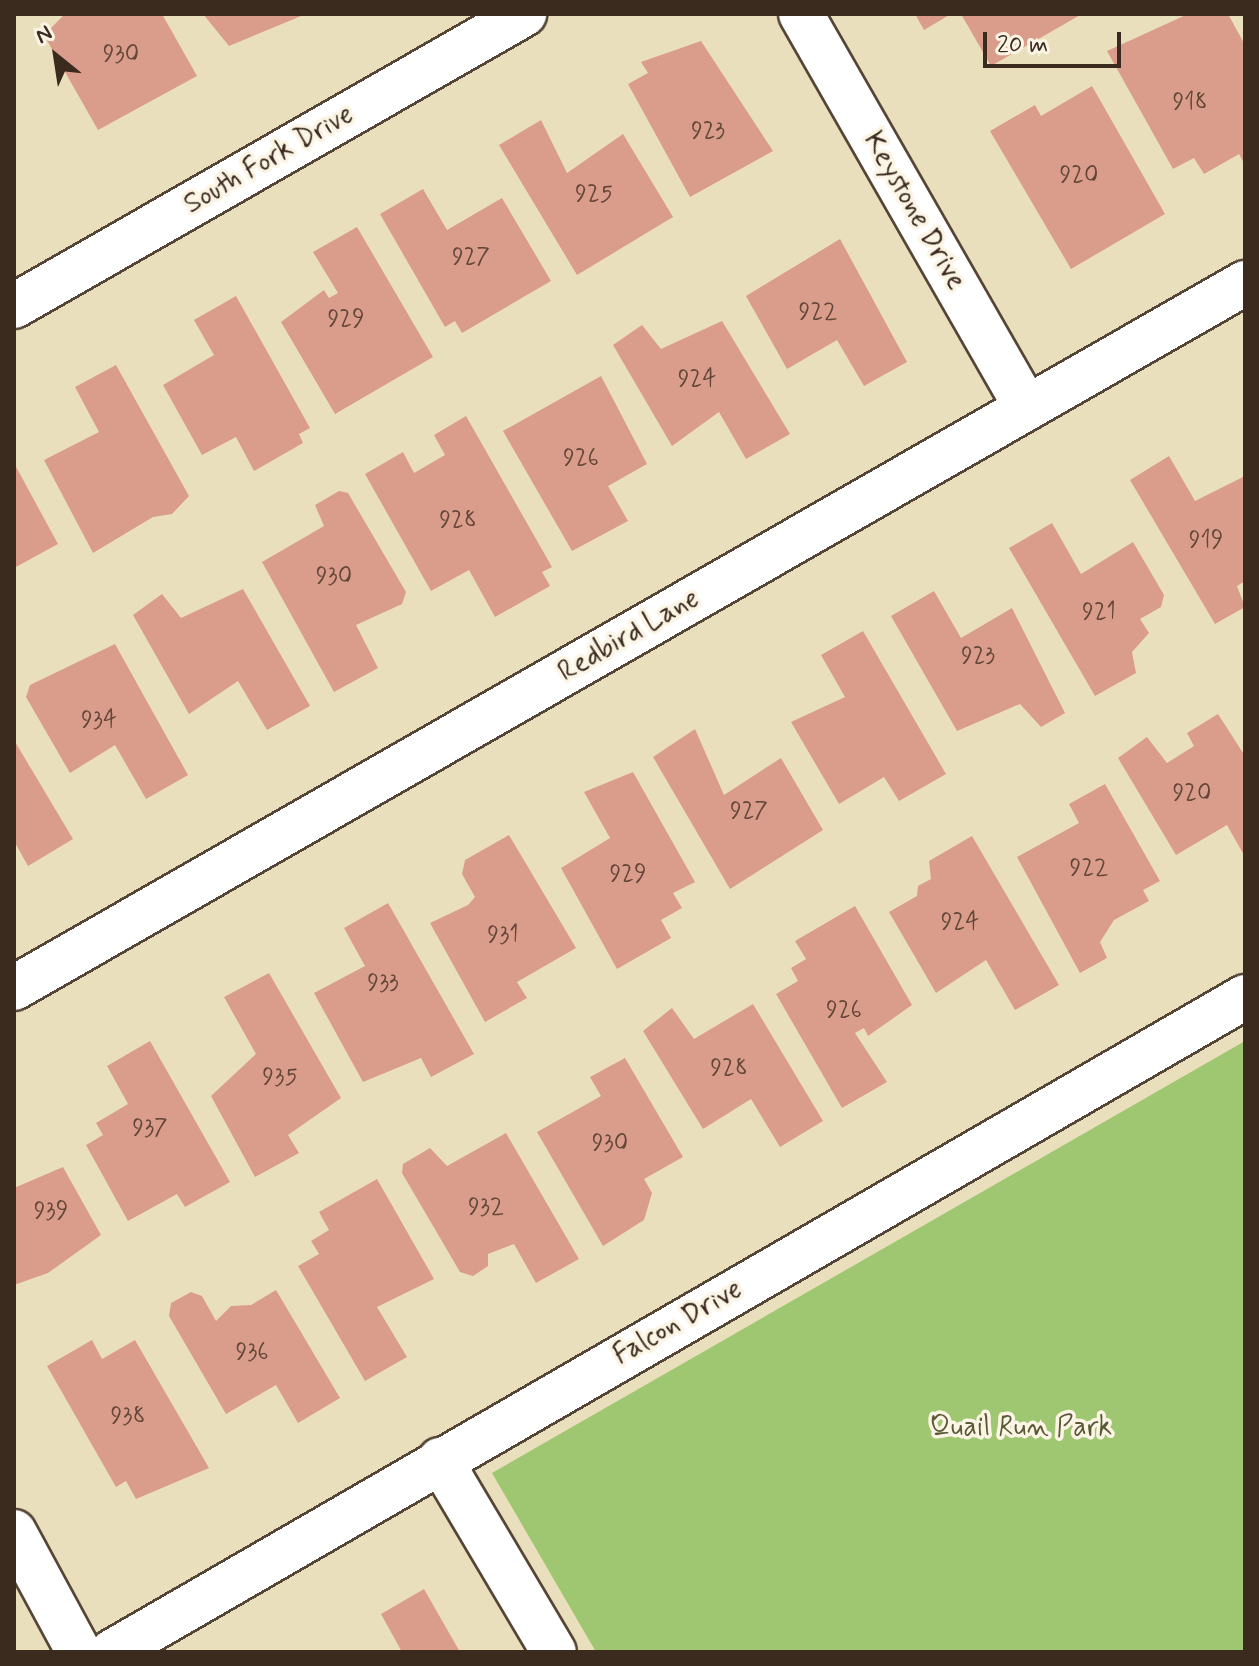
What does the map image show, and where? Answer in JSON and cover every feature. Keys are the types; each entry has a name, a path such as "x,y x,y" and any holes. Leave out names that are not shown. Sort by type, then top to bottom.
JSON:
{"street":[{"name":"South Fork Drive","path":"14,306 524,14"},
{"name":"Keystone Drive","path":"801,14 1027,408"},
{"name":"Redbird Lane","path":"14,988 1245,283"},
{"name":"Falcon Drive","path":"112,1652 1245,997"},
{"path":"440,1460 554,1652"},
{"path":"14,1532 79,1652"}],"green space":[{"name":"Quail Run Park","path":"1245,1041 1245,1652 596,1652 492,1473"}],"building":[{"path":"65,14 162,14 197,76 98,130 44,35"},
{"path":"203,14 306,14 229,46"},
{"path":"915,14 951,14 924,30"},
{"path":"961,14 1082,14 991,66"},
{"path":"1188,14 1228,14 1245,45 1245,165 1239,154 1204,174 1194,158 1173,169 1107,51"},
{"path":"701,41 773,151 690,197 628,84 648,73 641,62"},
{"path":"1092,86 1165,214 1071,269 990,131 1035,105 1041,116"},
{"path":"541,120 567,173 623,134 673,217 577,275 499,145"},
{"path":"423,189 447,230 502,198 551,281 462,333 455,321 445,327 380,214"},
{"path":"357,227 433,357 335,414 281,322 324,290 329,298 338,293 313,252"},
{"path":"840,239 907,362 864,386 837,340 787,369 746,296"},
{"path":"236,296 310,428 299,434 303,443 254,471 236,437 202,455 163,385 214,355 194,320"},
{"path":"722,321 790,434 746,459 719,412 672,446 613,345 642,325 661,349"},
{"path":"116,365 189,496 172,514 153,517 93,553 44,460 99,432 75,387"},
{"path":"601,376 647,464 608,486 628,521 572,551 503,431"},
{"path":"466,416 552,567 542,572 550,586 495,617 469,570 431,591 365,474 403,452 414,473 445,455 434,435"},
{"path":"1169,456 1195,501 1245,476 1245,581 1237,586 1245,607 1215,624 1130,480"},
{"path":"14,463 58,544 14,568"},
{"path":"339,491 348,493 406,592 402,604 356,625 378,668 334,692 262,562 324,526 315,505"},
{"path":"1052,523 1081,574 1133,542 1164,595 1161,607 1140,619 1149,633 1132,652 1136,673 1095,696 1009,548"},
{"path":"243,589 310,706 267,730 238,681 189,714 133,615 162,594 181,618"},
{"path":"934,591 961,638 1012,608 1065,713 1041,727 1020,704 957,731 891,616"},
{"path":"863,631 946,774 899,801 884,777 839,804 791,722 845,697 821,655"},
{"path":"115,644 188,775 146,799 115,745 70,773 26,697 30,685"},
{"path":"1218,714 1245,756 1245,857 1227,825 1176,855 1118,758 1147,737 1167,763 1194,746 1187,733"},
{"path":"695,729 724,795 781,758 823,830 730,889 653,757"},
{"path":"14,740 73,839 28,866 14,841"},
{"path":"633,772 695,882 673,893 682,908 661,920 671,938 617,969 561,868 610,838 584,792"},
{"path":"1105,784 1160,881 1143,890 1149,901 1114,920 1100,942 1107,958 1080,973 1017,857 1079,823 1069,804"},
{"path":"509,835 576,948 517,982 527,998 485,1022 430,923 468,905 475,897 462,874 465,860"},
{"path":"972,836 1059,985 1015,1010 986,960 936,993 889,912 917,896 918,886 931,879 929,861"},
{"path":"388,903 474,1054 431,1077 421,1058 363,1082 314,993 365,966 344,928"},
{"path":"855,906 912,1005 868,1036 864,1028 855,1033 887,1082 842,1108 776,994 798,981 791,968 806,959 795,941"},
{"path":"269,973 341,1098 288,1135 299,1153 255,1177 211,1096 256,1054 224,997"},
{"path":"753,1004 823,1121 780,1147 751,1099 703,1129 643,1031 672,1008 694,1039"},
{"path":"150,1041 230,1182 185,1207 177,1194 128,1221 86,1145 103,1135 96,1123 128,1104 107,1066"},
{"path":"625,1058 683,1157 644,1179 652,1193 644,1220 603,1246 537,1132 601,1096 590,1077"},
{"path":"506,1133 579,1259 536,1283 514,1244 488,1254 488,1266 473,1276 460,1272 402,1173 403,1164 430,1148 447,1166"},
{"path":"63,1167 101,1235 48,1273 14,1285 14,1188"},
{"path":"377,1179 434,1279 377,1307 407,1357 365,1381 298,1266 319,1254 311,1241 329,1230 319,1212"},
{"path":"276,1290 340,1398 298,1423 276,1385 226,1414 169,1316 171,1303 191,1292 202,1296 216,1321 231,1306 251,1305"},
{"path":"92,1340 102,1359 135,1340 209,1468 136,1499 126,1481 116,1487 47,1366"},
{"path":"424,1589 460,1652 402,1652 381,1614"}]}
